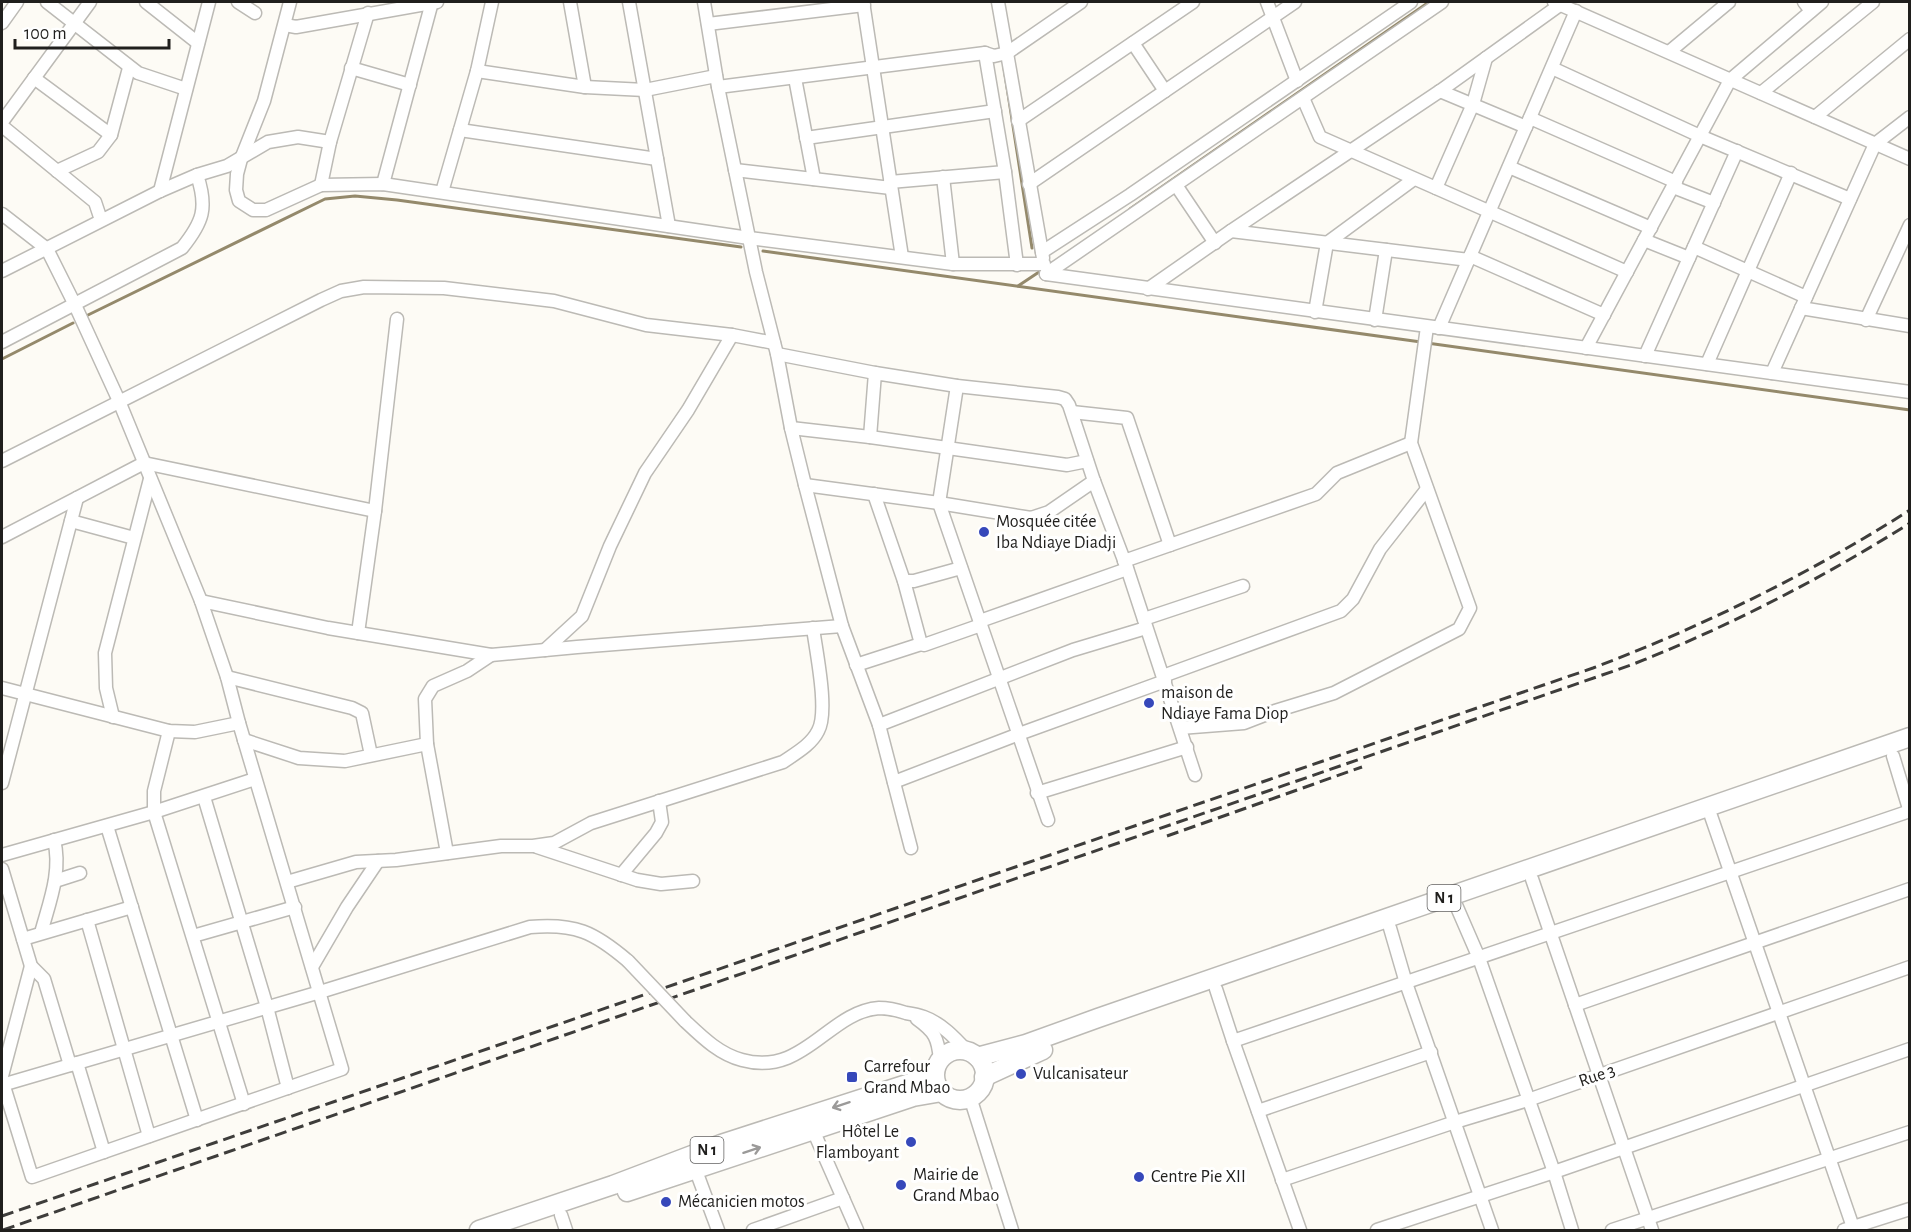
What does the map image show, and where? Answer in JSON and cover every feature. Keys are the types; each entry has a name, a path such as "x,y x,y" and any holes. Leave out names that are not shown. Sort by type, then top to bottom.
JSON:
{"highway":[{"name":"N 1","path":"479,1230 721,1144 910,1083 938,1065 952,1051 972,1054 1026,1044 1098,1017 1910,737"},
{"name":"N 1","path":"518,1230 563,1223 695,1168 913,1097 942,1092 953,1098 970,1097 979,1090 984,1077 1028,1055 1711,816 1901,753"},
{"path":"972,1054 983,1067 984,1077"},
{"path":"938,1065 936,1082 942,1092"}],"street":[{"path":"2,23 17,2"},
{"path":"48,2 129,68 145,76 186,89"},
{"path":"90,2 2,124 95,202 101,220"},
{"path":"146,2 198,44"},
{"path":"160,191 209,2"},
{"path":"238,2 255,13"},
{"path":"290,2 264,101 241,159 236,190 239,201 253,210 266,210 321,185 383,184 749,238 953,264 1044,263 1148,289 1426,329 1440,328 1910,392"},
{"path":"285,25 296,27 435,2 383,184"},
{"path":"442,192 477,71 492,2"},
{"path":"570,2 585,87"},
{"path":"629,2 669,226"},
{"path":"704,2 717,82 791,428 842,626 879,725 911,848"},
{"path":"998,2 995,111 1017,265"},
{"path":"477,71 585,87 645,90 717,82 795,78 997,54 1081,2"},
{"path":"1018,121 1193,2"},
{"path":"1267,2 1297,81"},
{"path":"1029,184 1294,2"},
{"path":"1044,263 1130,195 1411,2"},
{"path":"1044,263 1176,185 1442,2"},
{"path":"1148,289 1440,91 1560,2 1910,159"},
{"path":"1708,2 1726,4"},
{"path":"1586,348 1730,80 1807,6 1822,2"},
{"path":"1761,93 1873,2"},
{"path":"708,24 864,3 902,257"},
{"path":"1669,52 1726,4"},
{"path":"1440,328 1576,11"},
{"path":"321,185 330,142 368,13"},
{"path":"1815,117 1910,39"},
{"path":"1133,43 1165,91"},
{"path":"997,54 1018,121 1044,263"},
{"path":"1436,188 1473,105 1486,57"},
{"path":"57,171 98,152 111,135 129,68"},
{"path":"351,68 410,85"},
{"path":"1552,68 1700,136 1850,199"},
{"path":"34,78 111,135"},
{"path":"795,78 814,179"},
{"path":"1440,91 1473,105 1528,122 1714,203"},
{"path":"1303,98 1320,137 1627,272"},
{"path":"806,138 995,111"},
{"path":"1772,373 1875,144 1910,117"},
{"path":"460,130 657,159"},
{"path":"2,271 160,191 197,175 227,166 268,142 285,141 298,137 330,142"},
{"path":"1645,356 1737,151"},
{"path":"1509,167 1651,228"},
{"path":"735,170 891,185 943,177 1005,172"},
{"path":"1707,364 1791,173"},
{"path":"2,342 182,248 201,221 204,195 197,175"},
{"path":"943,177 953,264"},
{"path":"1315,312 1327,243 1414,179"},
{"path":"1176,185 1215,243"},
{"path":"2,214 47,249 119,401 201,601 227,677 255,779 342,1069 32,1177 2,1082 31,966"},
{"path":"1866,320 1910,225"},
{"path":"1231,231 1470,258 1604,315"},
{"path":"1644,240 1748,271 1804,303 1866,320 1910,326"},
{"path":"1375,320 1386,250"},
{"path":"2,461 321,300 341,291 364,287 444,288 554,302 646,325 732,336 775,349 875,373 957,386 1058,396 1065,399 1072,412 1094,481 1126,565 1195,775"},
{"path":"358,633 375,511 397,319"},
{"path":"1180,728 1244,723 1334,693 1459,629 1470,608 1411,443 1426,329"},
{"path":"546,650 582,616 610,546 645,473 688,410 732,336"},
{"path":"870,437 875,373"},
{"path":"957,386 939,503 1048,820"},
{"path":"1072,412 1127,418 1170,545"},
{"path":"791,428 947,447 1066,465 1087,461"},
{"path":"856,665 921,644 924,645 1126,565 1170,545 1316,494 1337,473 1411,443"},
{"path":"3,540 144,463 375,511"},
{"path":"113,717 106,688 105,653 150,479"},
{"path":"805,485 1031,518 1049,512 1094,481"},
{"path":"894,782 1341,611 1353,599 1380,549 1428,489"},
{"path":"874,494 904,581 921,644"},
{"path":"2,783 77,498"},
{"path":"71,521 134,538"},
{"path":"904,581 914,581 961,568"},
{"path":"879,725 1243,586"},
{"path":"201,601 358,633 490,655 577,646 842,626"},
{"path":"577,622 577,646"},
{"path":"287,882 356,862 501,846 534,846 554,843 591,823 783,762 808,744 820,729 822,699 813,628"},
{"path":"447,853 426,744 425,699 434,686 467,671 490,655"},
{"path":"227,677 352,708 362,713 370,755"},
{"path":"2,688 169,731 195,732 239,723"},
{"path":"169,731 154,791 154,812 244,1104"},
{"path":"244,740 299,758 345,761 426,744"},
{"path":"1038,793 1187,747"},
{"path":"1233,1041 1909,811 1901,753"},
{"path":"2,855 108,826 255,779"},
{"path":"204,797 267,1007 288,1088"},
{"path":"621,875 656,833 662,822 659,801"},
{"path":"1711,816 1829,1160 1850,1230 1910,1209"},
{"path":"108,826 197,1120"},
{"path":"41,933 58,868 54,840"},
{"path":"534,846 621,875 661,884 693,881"},
{"path":"312,967 347,907 378,861"},
{"path":"2,868 31,966 44,979 104,1152"},
{"path":"55,881 80,873"},
{"path":"1532,879 1650,1225"},
{"path":"1575,1005 1910,889"},
{"path":"1456,905 1479,958 1572,1230"},
{"path":"23,939 132,907"},
{"path":"193,936 295,907"},
{"path":"87,920 149,1137"},
{"path":"2,1082 74,1064 219,1022 530,927 548,925 570,927 592,934 628,961 708,1043 741,1060 760,1063 795,1055 849,1018 877,1008 889,1008 924,1017 951,1034 972,1054"},
{"path":"1390,928 1406,983 1492,1230"},
{"name":"Rue 3","path":"1282,1180 1599,1076 1910,967"},
{"path":"1216,988 1300,1230"},
{"path":"912,1014 934,1033 938,1042 938,1065"},
{"path":"1377,1230 1554,1172 1910,1049"},
{"path":"1258,1111 1431,1052"},
{"path":"970,1097 1012,1230"},
{"path":"813,1130 857,1230"},
{"path":"1612,1230 1650,1225 1910,1132"},
{"path":"695,1168 718,1230"},
{"path":"753,1230 843,1198"}],"waterway":[{"path":"1130,209 1429,2"},
{"path":"1004,68 1032,248"},
{"path":"88,315 325,199 355,196 397,200 741,247"},
{"path":"763,251 1421,342"},
{"path":"1018,286 1039,272"},
{"path":"2,359 73,323"},
{"path":"1427,343 1910,410"}],"railway":[{"path":"2,1216 1593,668 1675,635 1755,597 1833,556 1910,510"},
{"path":"3,1230 1631,665 1703,635 1774,601 1910,523"},
{"path":"1167,836 1362,767"}],"place":[{"name":"Mosquée citée Iba Ndiaye Diadji","path":"984,532"},
{"name":"maison de Ndiaye Fama Diop","path":"1149,703"},
{"name":"Vulcanisateur","path":"1021,1074"},
{"name":"Carrefour Grand Mbao","path":"852,1077"},
{"name":"Hôtel Le Flamboyant","path":"911,1142"},
{"name":"Centre Pie XII","path":"1139,1177"},
{"name":"Mairie de Grand Mbao","path":"901,1185"},
{"name":"Mécanicien motos","path":"666,1202"}]}
